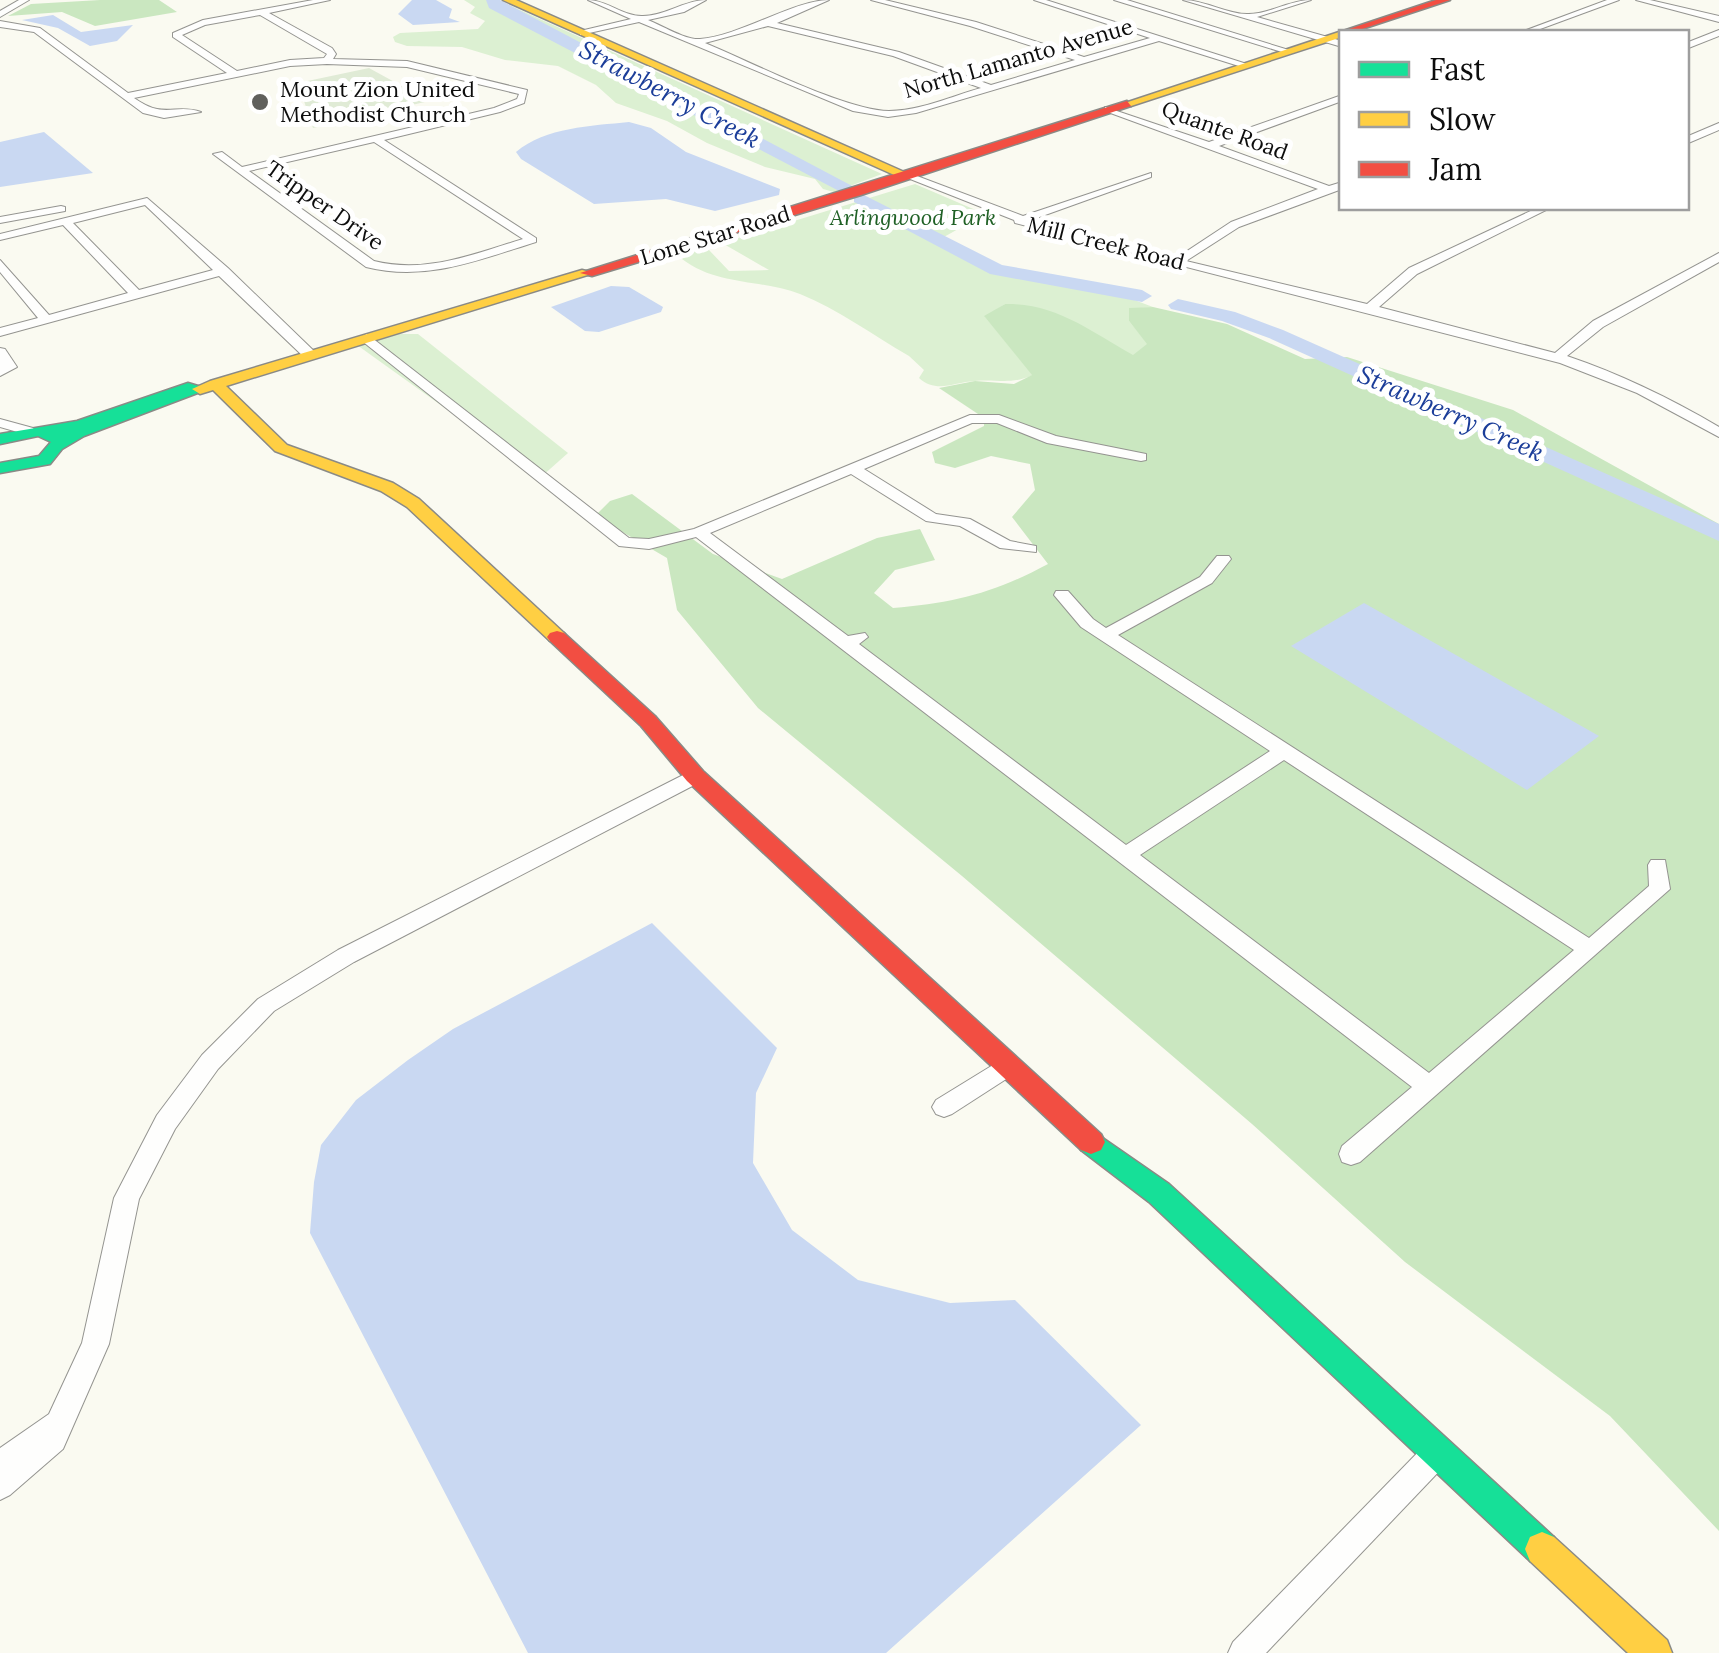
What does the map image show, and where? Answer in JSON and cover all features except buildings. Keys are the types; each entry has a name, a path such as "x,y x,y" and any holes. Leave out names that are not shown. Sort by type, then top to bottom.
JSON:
{"street":[{"path":"0,11 12,0"},
{"path":"0,11 25,0"},
{"path":"235,74 176,35 192,26 326,0"},
{"path":"592,0 696,43 768,23 825,0"},
{"path":"583,33 681,10 702,0"},
{"path":"875,0 948,16 1083,60"},
{"path":"1038,0 1245,65"},
{"path":"1118,0 1288,51"},
{"path":"1187,0 1338,37"},
{"path":"1248,18 1307,0"},
{"path":"1531,30 1615,0"},
{"path":"1640,0 1719,19"},
{"name":"Mill Creek Road","path":"511,1 905,175 1019,221 1559,356 1650,391 1719,433"},
{"name":"Lone Star Road","path":"1356,30 1431,1"},
{"path":"261,12 329,50 332,54 328,61"},
{"path":"768,23 884,51 990,88"},
{"path":"0,26 44,36 154,114 196,112"},
{"path":"1689,45 1719,33"},
{"name":"Lone Star Road","path":"45,436 78,433 208,386 905,175 1338,37"},
{"name":"North Lamanto Avenue","path":"696,43 856,109 888,114 1159,38"},
{"path":"128,96 290,63 328,61 407,64 524,92 521,101 512,106 241,170"},
{"path":"1210,146 1339,99"},
{"name":"Quante Road","path":"1108,110 1328,190"},
{"path":"1689,139 1719,126"},
{"name":"Tripper Drive","path":"218,154 370,264 390,271 440,266 532,240 376,139"},
{"path":"1689,140 1704,143"},
{"path":"1019,221 1148,175"},
{"path":"1178,262 1232,224 1339,186"},
{"path":"0,237 147,202 310,354"},
{"path":"0,220 91,204 117,208"},
{"path":"1369,309 1395,283 1422,266 1540,210"},
{"path":"66,221 136,295"},
{"path":"1559,356 1598,324 1719,257"},
{"path":"0,264 46,319"},
{"path":"0,332 224,272"},
{"path":"367,338 614,538 649,544 699,532 951,425 989,418 1018,424 1052,440 1141,457"},
{"path":"0,352 10,366 0,372"},
{"path":"208,386 281,448 387,487 413,504 648,721 695,776 1006,1067 1096,1147 1159,1192 1654,1653"},
{"path":"1702,422 1719,420"},
{"path":"0,422 45,436"},
{"path":"0,439 45,436"},
{"path":"5,469 43,460 45,436"},
{"path":"851,467 932,518 964,522 1006,545 1030,550"},
{"path":"699,532 854,639 1428,1086"},
{"path":"1106,635 1206,580 1224,559"},
{"path":"1062,595 1077,615 1106,635 1589,949"},
{"path":"1127,854 1284,751"},
{"path":"0,1486 53,1439 95,1344 128,1198 166,1122 232,1039 266,1005 346,956 695,776"},
{"path":"1351,1154 1660,888 1658,864"},
{"path":"944,1107 1006,1067"},
{"path":"0,1466 57,1424"},
{"path":"1244,1653 1437,1452"}],"green space":[{"path":"159,0 177,12 95,26 62,12 8,16 31,4"},
{"path":"464,0 498,0 882,174 834,192 823,189 815,179 765,167 667,121 616,103 596,85 558,66 505,60 462,47 407,46 395,42 393,37 400,33 478,29 485,21 470,13 475,7"},
{"path":"369,68 429,101 313,128 298,83"},
{"name":"Arlingwood Park","path":"915,184 985,214 935,242 1001,273 1121,295 1153,307 1129,309 1129,321 1148,344 1133,356 1109,342 1005,304 985,317 1033,375 1011,381 932,385 919,378 924,370 909,356 828,307 785,289 710,274 682,259 695,251 709,250 729,271 769,270 722,243"},
{"path":"1005,304 1057,313 1133,355 1147,344 1129,321 1129,308 1153,307 1227,324 1305,359 1347,357 1513,410 1719,524 1719,1531 1610,1416 1405,1262 1252,1124 758,708 677,610 667,558 595,516 610,501 632,494 713,554 782,579 877,538 920,529 935,560 895,570 874,593 893,608 973,595 1048,564 1012,517 1035,490 1030,464 991,456 955,468 935,463 932,452 984,426 984,418 939,388 975,381 1014,384 1032,375 984,316"},
{"path":"397,334 418,334 568,453 541,477 357,345"}],"water":[{"path":"412,0 436,0 452,9 449,18 460,22 413,25 398,14"},
{"path":"53,15 81,32 133,25 117,41 90,46 58,28 22,20"},
{"path":"629,122 651,128 686,152 780,189 779,195 715,211 666,199 594,204 521,159 516,152 555,133"},
{"path":"44,132 93,173 0,187 0,142"},
{"path":"611,286 629,287 663,307 661,312 599,332 585,331 551,307"},
{"path":"1364,603 1599,736 1527,790 1291,646"},
{"path":"652,923 777,1048 756,1093 753,1163 792,1230 858,1280 950,1303 1015,1300 1141,1425 886,1653 528,1653 310,1233 321,1145 356,1100 453,1029"}],"waterway":[{"name":"Strawberry Creek","path":"493,0 494,5 847,188"},
{"name":"Strawberry Creek","path":"860,198 997,270 1142,296"},
{"name":"Strawberry Creek","path":"1178,305 1228,316 1276,334 1719,533"}],"traffic: fast":[{"path":"47,431 80,425 188,388 200,389 78,433 60,445"},
{"path":"0,439 40,431 61,441 44,460 0,468"},
{"path":"1091,1142 1159,1193 1542,1549"}],"traffic: slow":[{"path":"508,0 905,175"},
{"path":"1127,104 1339,35"},
{"path":"200,389 587,273"},
{"path":"215,384 281,448 387,487 413,503 557,637"},
{"path":"1542,1549 1654,1653"}],"traffic: jam":[{"path":"1351,30 1445,0"},
{"path":"587,273 857,192 1127,104"},
{"path":"557,637 648,721 695,776 1091,1142"}],"place":[{"name":"Mount Zion United Methodist Church","path":"260,102"}]}
